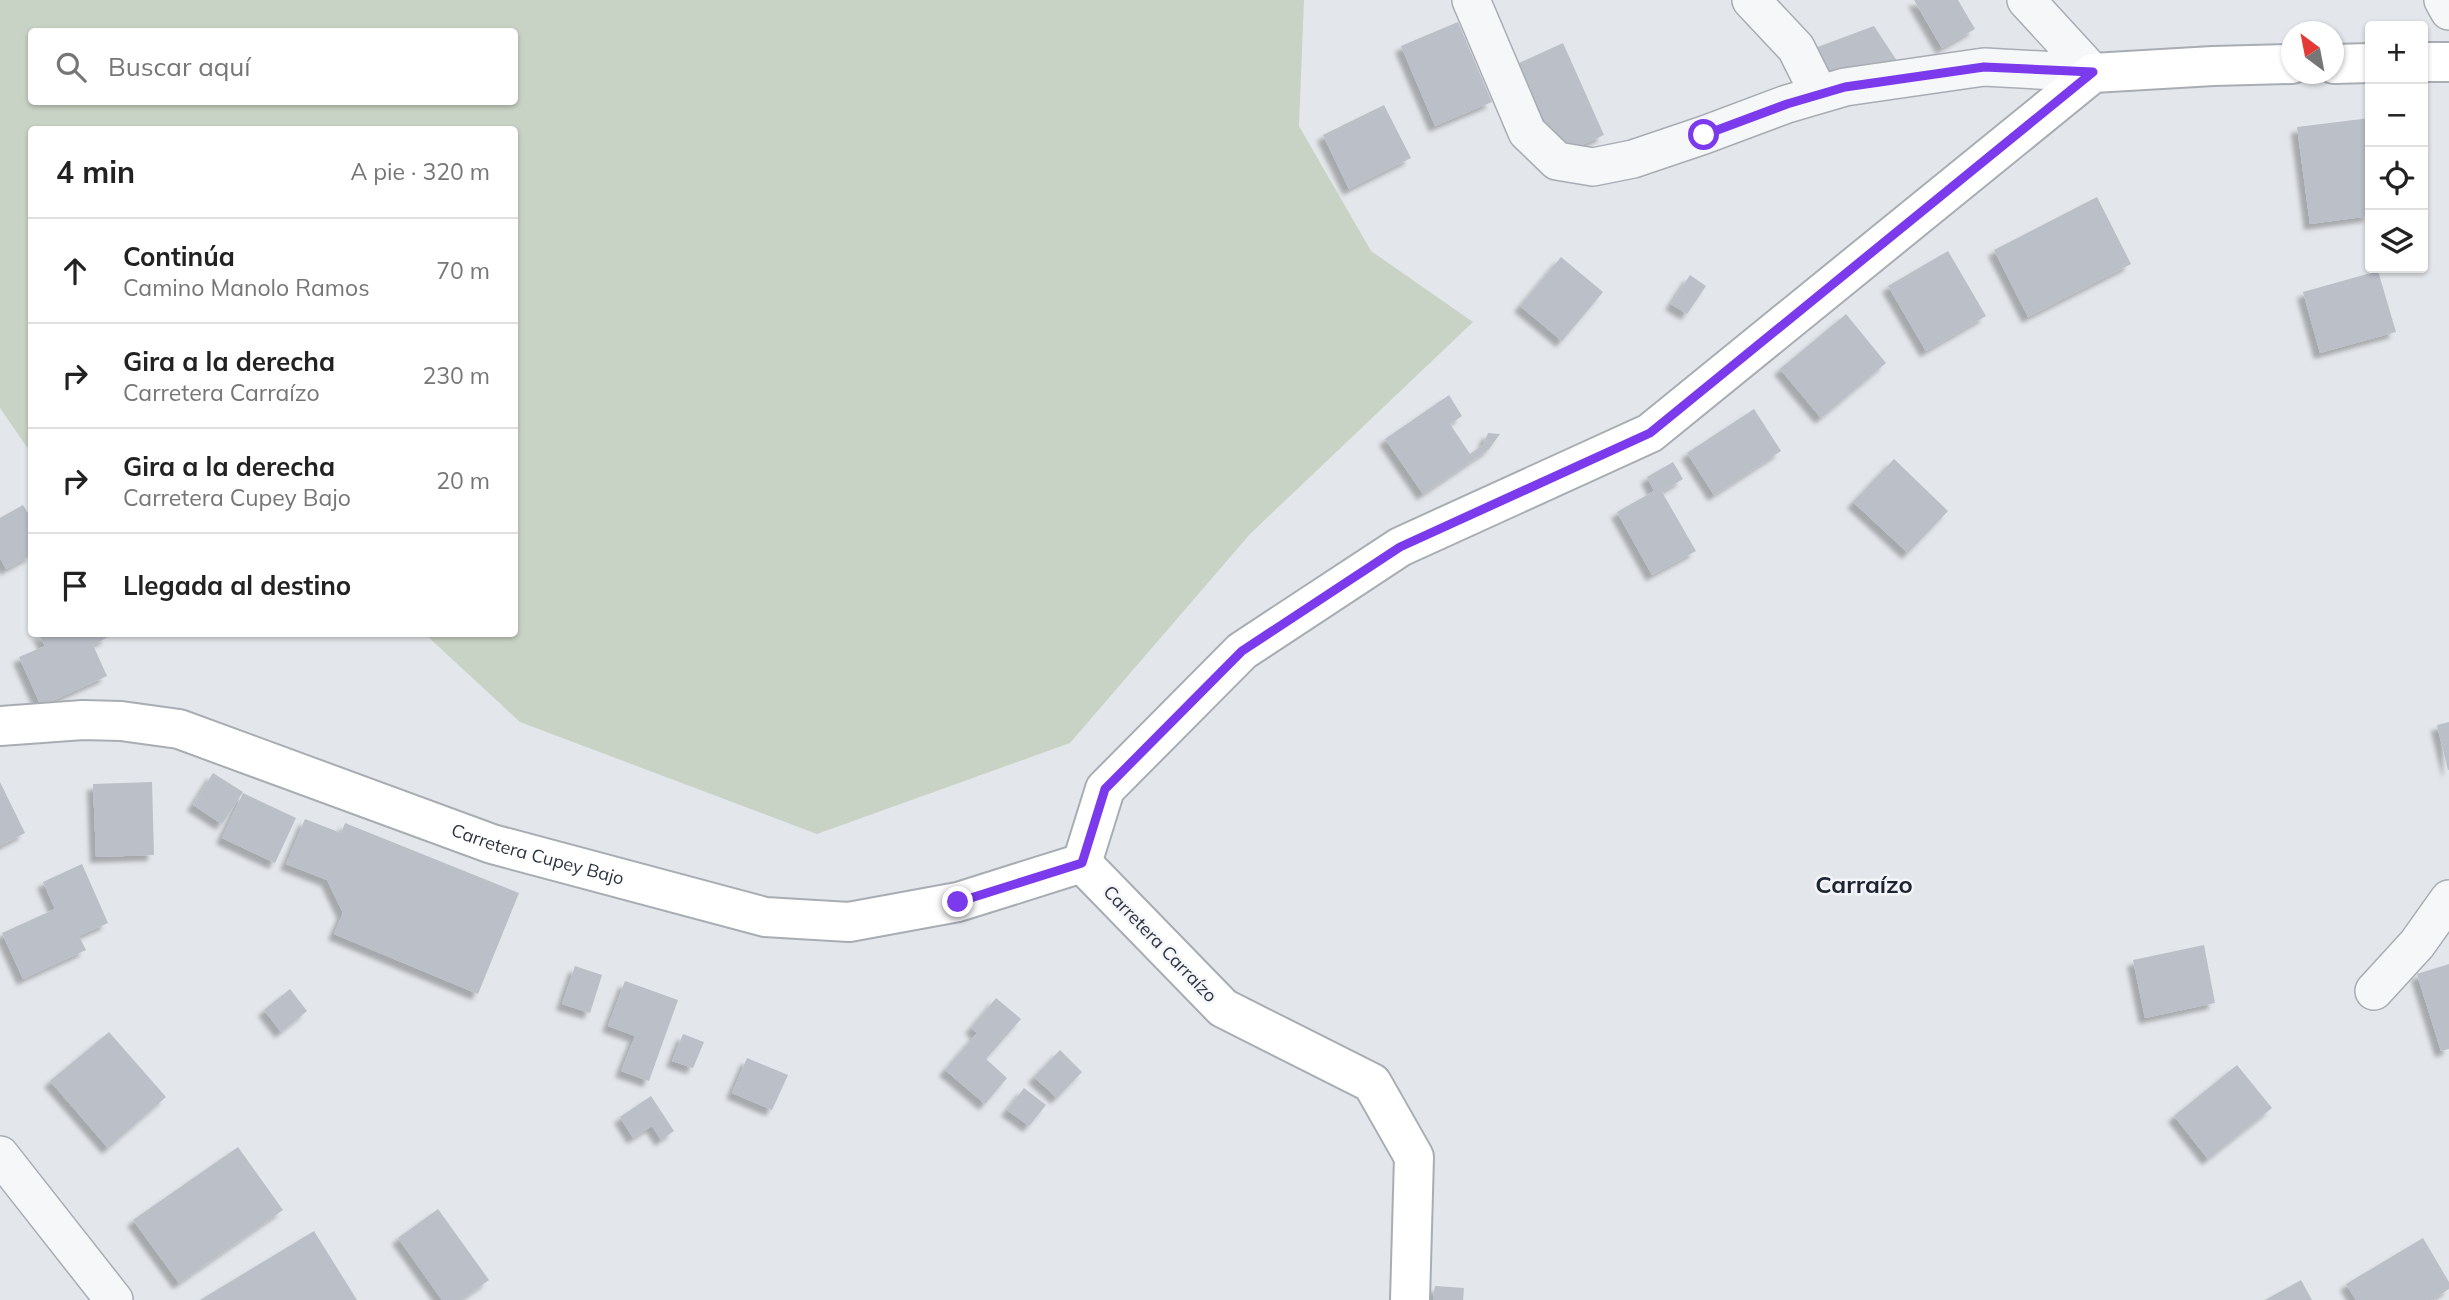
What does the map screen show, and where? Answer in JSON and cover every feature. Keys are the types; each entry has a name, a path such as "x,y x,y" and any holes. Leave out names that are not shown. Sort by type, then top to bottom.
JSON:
{"street":[{"path":"1471,0 1527,132 1557,161 1593,167 1633,159 1845,87 1984,67 2093,72 2281,64"},
{"path":"1751,0 1796,48 1819,94"},
{"path":"2026,0 2093,72"},
{"path":"2442,0 2449,10"},
{"path":"2428,62 2449,62"},
{"path":"2344,64 2365,63"},
{"path":"1082,863 1105,789 1242,651 1400,547 1650,433 2093,72"},
{"name":"Carretera Cupey Bajo","path":"0,726 83,720 121,721 179,729 492,844 765,916 849,922 958,902 1082,863"},
{"name":"Carretera Carraízo","path":"1082,863 1223,1008 1373,1083 1414,1157 1410,1300"},
{"path":"2374,991 2417,944 2449,899"},
{"path":"0,1155 114,1300"}],"green space":[{"path":"0,0 1304,0 1299,126 1371,251 1473,322 1250,534 1070,743 817,834 520,722 428,637 518,637 518,126 28,126 28,449 0,408"}],"building":[{"path":"1914,0 1958,0 1975,29 1942,48"},
{"path":"1458,22 1492,102 1435,126 1401,46"},
{"path":"1874,26 1903,70 1833,84 1815,48"},
{"path":"1563,43 1604,135 1560,155 1519,63"},
{"path":"1384,105 1411,158 1349,189 1323,135"},
{"path":"2365,119 2365,217 2310,224 2297,127"},
{"path":"2097,197 2131,264 2028,317 1994,250"},
{"path":"1948,251 1986,316 1926,351 1888,286"},
{"path":"1561,257 1603,292 1562,341 1520,306"},
{"path":"2379,273 2396,332 2320,353 2303,292"},
{"path":"1690,275 1706,286 1687,314 1671,304"},
{"path":"1846,314 1886,363 1821,418 1780,369"},
{"path":"1449,395 1462,416 1450,424 1470,454 1483,445 1488,433 1500,434 1489,449 1423,494 1385,439"},
{"path":"1754,409 1781,451 1714,495 1687,453"},
{"path":"1894,459 1948,511 1908,553 1853,502"},
{"path":"1673,462 1683,479 1662,492 1696,551 1652,575 1617,512 1654,491 1647,477"},
{"path":"23,505 28,513 28,557 6,569 0,558 0,518"},
{"path":"40,637 108,637 93,645 107,676 41,706 19,657 45,646"},
{"path":"2449,722 2449,770 2448,770 2437,725"},
{"path":"213,773 243,792 222,824 193,805"},
{"path":"0,782 25,833 0,846"},
{"path":"152,782 154,855 96,857 93,784"},
{"path":"243,793 296,818 275,863 222,838"},
{"path":"305,819 341,833 345,823 519,893 478,994 334,934 343,913 327,880 286,864"},
{"path":"82,864 108,923 79,936 86,950 23,979 2,933 55,909 43,882"},
{"path":"2204,945 2215,1003 2145,1018 2133,960"},
{"path":"2449,964 2449,1049 2441,1051 2417,974"},
{"path":"575,966 602,975 590,1013 562,1004"},
{"path":"625,981 678,1000 649,1081 621,1071 635,1036 608,1026"},
{"path":"290,989 307,1011 281,1032 264,1010"},
{"path":"996,998 1021,1019 986,1059 1007,1078 985,1104 945,1070 977,1033 971,1028"},
{"path":"109,1032 166,1097 108,1148 50,1081"},
{"path":"683,1034 704,1042 693,1068 672,1061"},
{"path":"1060,1050 1082,1072 1057,1098 1034,1077"},
{"path":"747,1058 788,1075 772,1110 732,1093"},
{"path":"2237,1065 2272,1108 2208,1159 2174,1116"},
{"path":"1024,1088 1046,1105 1029,1126 1007,1110"},
{"path":"651,1096 674,1131 661,1140 652,1126 633,1138 620,1117"},
{"path":"238,1147 283,1210 179,1283 133,1220"},
{"path":"438,1209 489,1280 461,1300 442,1300 398,1238"},
{"path":"314,1231 357,1300 200,1300"},
{"path":"2423,1238 2449,1282 2449,1289 2431,1300 2356,1300 2346,1284"},
{"path":"2301,1280 2312,1300 2265,1300"},
{"path":"1435,1286 1464,1288 1463,1300 1433,1300"}],"district":[{"name":"Carraízo","path":"1864,885"}],"route":[{"path":"958,902 1082,863 1105,789 1242,651 1400,547 1650,433 2093,72 1984,67 1845,87 1787,104 1704,135"}]}
